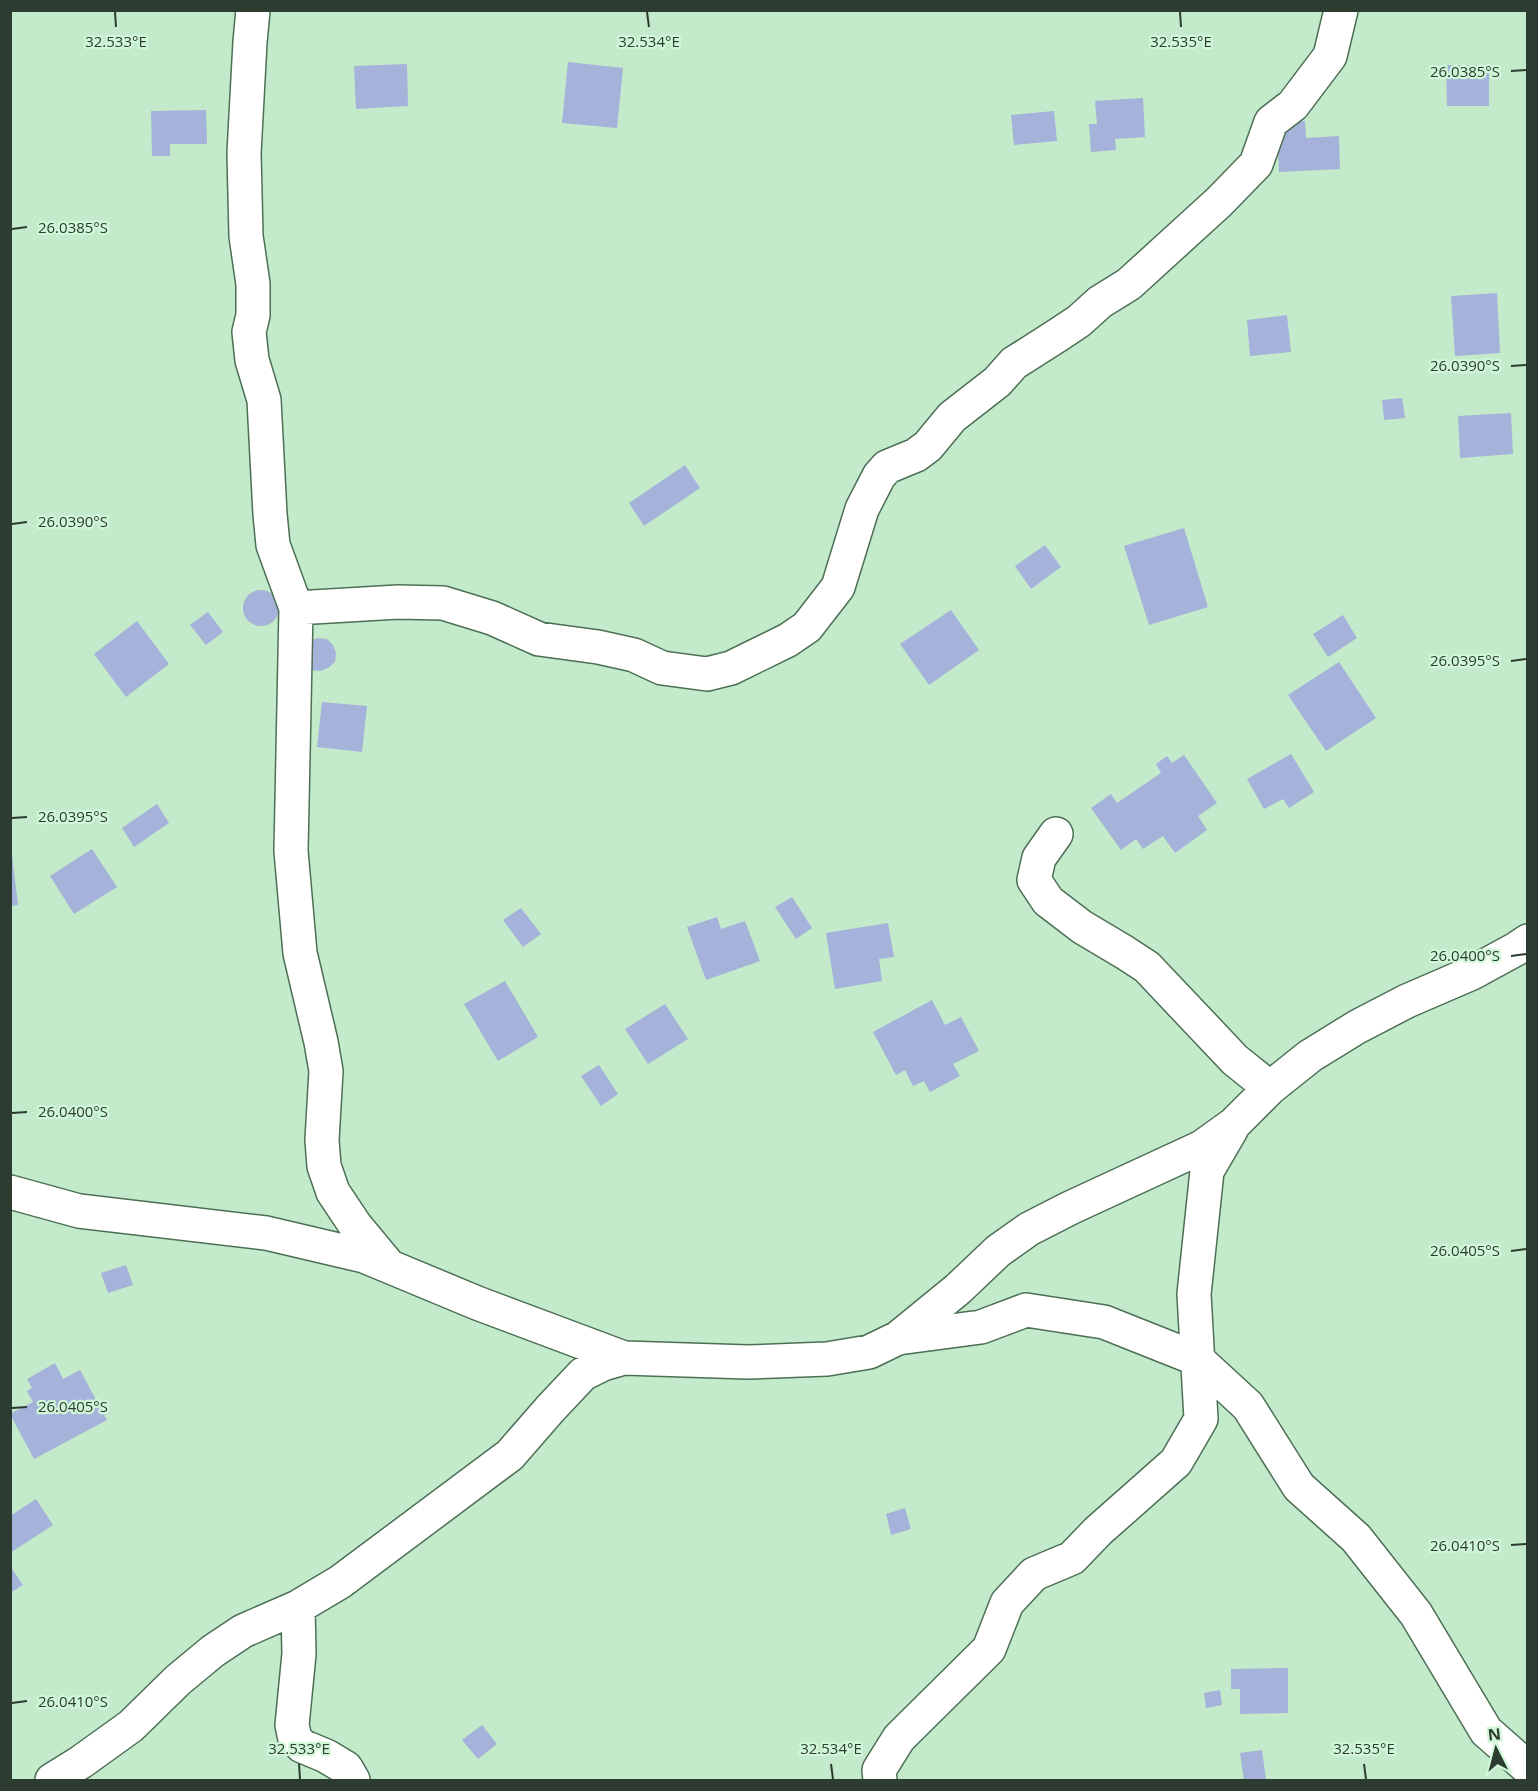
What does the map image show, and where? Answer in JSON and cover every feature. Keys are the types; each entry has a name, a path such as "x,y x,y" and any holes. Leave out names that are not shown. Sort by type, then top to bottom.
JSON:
{"street":[{"path":"253,10 244,153 246,236 253,284 253,315 249,332 252,360 264,400 273,545 296,608 291,851 300,953 326,1071 322,1140 324,1166 333,1191 355,1225 389,1266"},
{"path":"296,608 398,602 443,603 492,618 539,639 598,647 634,655 662,668 707,674 731,668 788,640 807,627 838,587 862,508 879,476 887,467 916,455 928,446 952,417 997,382 1014,363 1079,321 1100,302 1129,284 1219,202 1256,164 1271,122 1293,105 1330,56 1341,10"},
{"path":"1056,834 1039,858 1034,880 1048,901 1082,927 1147,967 1235,1060 1270,1088"},
{"path":"52,1780 131,1726 178,1680 213,1651 243,1631 298,1607 340,1582 510,1455 583,1374 603,1364 624,1358 748,1362 827,1359 869,1352 898,1338 958,1289 998,1251 1029,1229 1202,1147 1234,1124 1270,1088 1310,1056 1357,1027 1407,1001 1472,973 1516,949 1527,940"},
{"path":"880,1780 879,1770 899,1738 989,1649 1007,1603 1034,1574 1072,1558 1098,1531 1176,1462 1201,1419 1194,1294 1208,1171 1234,1124"},
{"path":"10,1192 79,1211 266,1233 364,1256 477,1303 624,1358"},
{"path":"898,1338 981,1327 1026,1310 1104,1322 1197,1359 1248,1406 1299,1487 1356,1538 1416,1614 1486,1731 1527,1768"},
{"path":"298,1607 299,1654 292,1725 295,1739 302,1746 326,1756 345,1768 353,1780"}],"building":[{"path":"568,62 623,68 617,128 562,123"},
{"path":"407,64 408,106 356,109 354,66"},
{"path":"1446,65 1489,65 1489,106 1447,106"},
{"path":"1143,98 1145,137 1115,139 1116,150 1091,152 1089,124 1097,124 1095,101"},
{"path":"206,110 207,144 170,144 170,156 152,156 151,111"},
{"path":"1054,111 1057,141 1014,145 1011,115"},
{"path":"1305,121 1306,138 1339,136 1340,169 1279,172 1277,122"},
{"path":"1497,293 1500,353 1455,356 1451,296"},
{"path":"1287,315 1291,352 1250,356 1247,320"},
{"path":"1402,398 1405,418 1384,420 1382,400"},
{"path":"1511,413 1513,454 1460,458 1458,416"},
{"path":"685,465 700,488 644,526 629,503"},
{"path":"1184,528 1208,607 1149,625 1124,546"},
{"path":"1045,545 1061,567 1031,589 1015,566"},
{"path":"261,590 274,595 279,608 274,621 261,626 248,621 243,608 248,595"},
{"path":"951,610 979,650 929,685 900,644"},
{"path":"208,612 223,632 206,645 190,625"},
{"path":"1343,615 1357,638 1328,657 1313,634"},
{"path":"137,621 169,664 126,697 94,654"},
{"path":"327,639 333,645 336,653 335,662 320,671 312,670 306,664 310,640"},
{"path":"1339,662 1376,718 1326,751 1288,695"},
{"path":"322,702 367,706 362,752 317,747"},
{"path":"1291,754 1314,792 1289,808 1283,799 1264,809 1247,779"},
{"path":"1184,755 1217,803 1198,816 1207,830 1175,853 1163,836 1143,849 1136,839 1121,850 1091,808 1111,794 1117,803 1161,773 1156,764 1167,756 1172,763"},
{"path":"157,804 169,823 134,847 122,828"},
{"path":"92,849 117,887 74,914 50,876"},
{"path":"12,855 18,905 10,906 10,856"},
{"path":"792,897 812,928 796,939 775,907"},
{"path":"521,908 541,934 523,947 503,920"},
{"path":"717,917 721,929 745,921 760,961 706,980 687,927"},
{"path":"888,923 894,957 879,959 882,981 835,989 826,933"},
{"path":"505,981 538,1037 498,1061 464,1004"},
{"path":"932,1000 945,1025 961,1017 979,1051 953,1064 960,1076 930,1092 924,1081 913,1086 905,1070 896,1075 873,1032"},
{"path":"665,1004 688,1039 648,1064 625,1029"},
{"path":"599,1065 618,1094 601,1106 581,1076"},
{"path":"126,1265 133,1285 108,1293 101,1273"},
{"path":"55,1363 63,1379 80,1370 107,1420 34,1459 10,1414 33,1402 27,1391 32,1388 27,1379"},
{"path":"36,1499 53,1525 10,1553 10,1516"},
{"path":"905,1508 911,1529 891,1535 886,1514"},
{"path":"10,1566 23,1585 10,1593"},
{"path":"1288,1668 1288,1713 1240,1714 1240,1689 1231,1689 1231,1669"},
{"path":"1220,1690 1222,1705 1206,1708 1204,1693"},
{"path":"482,1725 497,1744 478,1759 462,1740"},
{"path":"1262,1750 1266,1780 1244,1780 1240,1753"}]}
